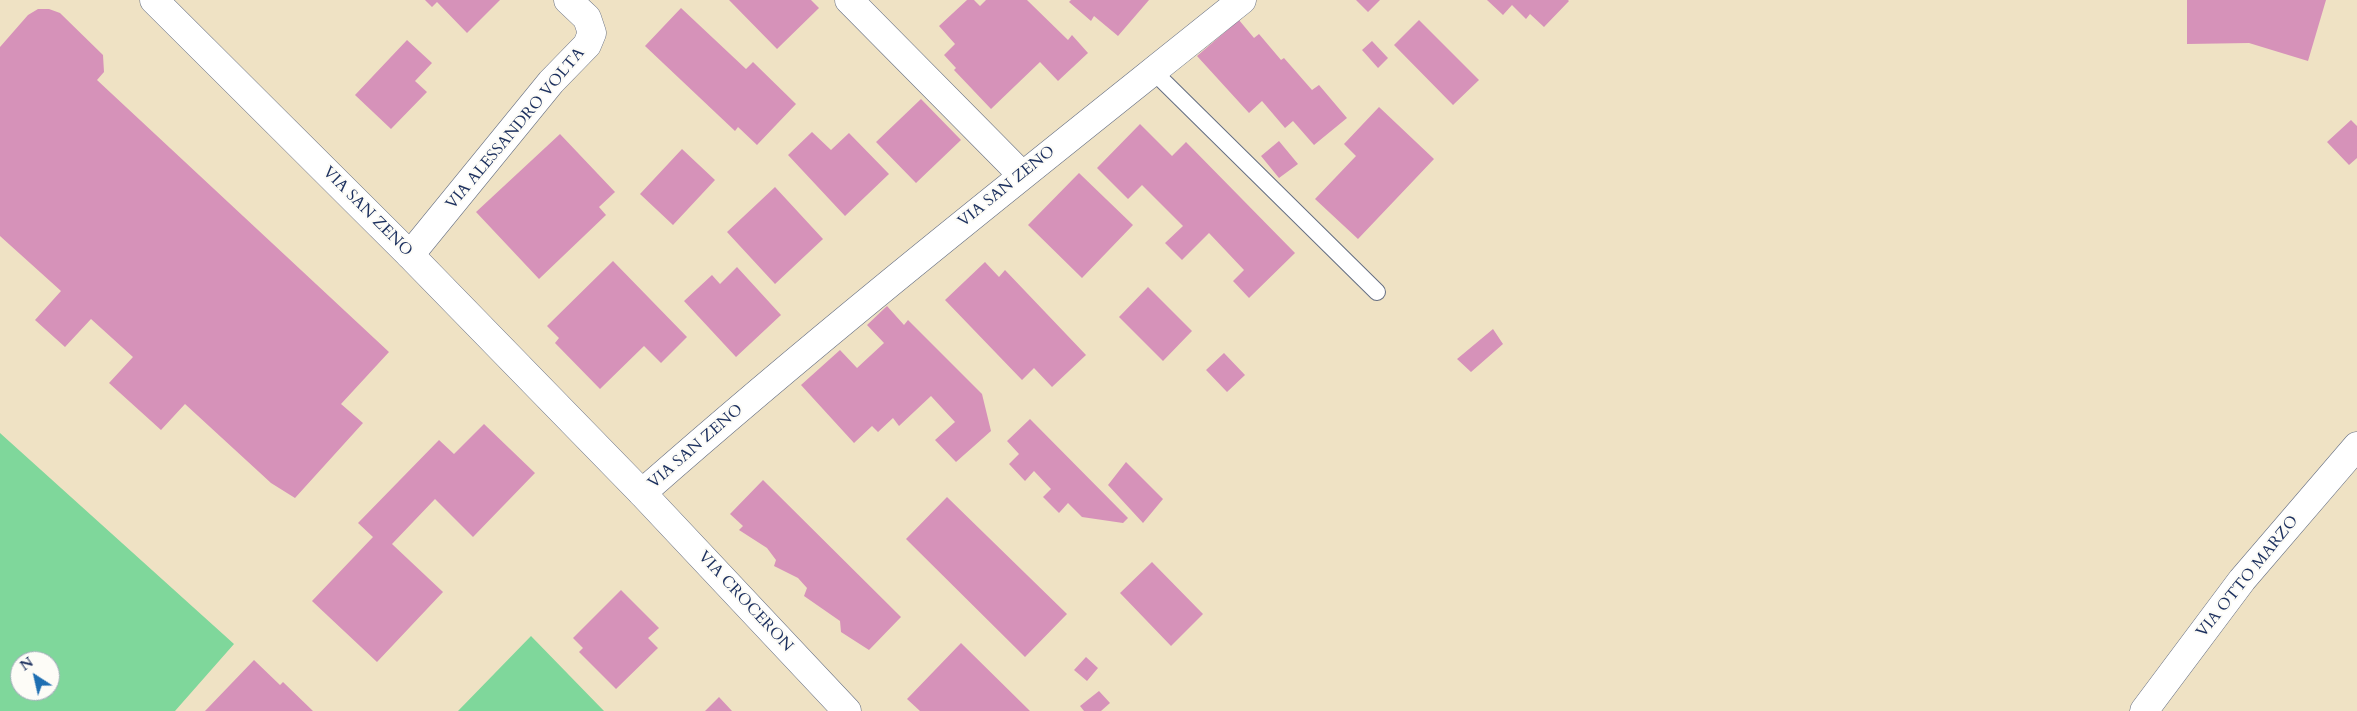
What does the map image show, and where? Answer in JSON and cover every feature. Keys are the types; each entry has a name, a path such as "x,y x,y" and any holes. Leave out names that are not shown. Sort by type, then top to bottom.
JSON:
{"street":[{"name":"VIA SAN ZENO","path":"154,0 410,255 642,493 885,286 1022,174 1242,0"},
{"name":"VIA ALESSANDRO VOLTA","path":"410,255 551,82 588,45 592,33 587,18 568,0"},
{"path":"849,0 1022,174"},
{"name":"VIA OTTO MARZO","path":"2144,711 2242,580 2357,446"},
{"name":"VIA CROCERON","path":"642,493 848,711"}],"lane":[{"path":"1153,71 1377,292"}],"green space":[{"path":"0,433 234,644 175,711 0,711"},
{"path":"531,636 604,711 458,711"}],"building":[{"path":"425,0 500,0 467,33 437,2 432,7"},
{"path":"729,0 811,0 819,8 777,49"},
{"path":"967,0 974,0 980,6 986,0 1027,0 1068,40 1072,35 1088,53 1058,81 1040,62 991,109 954,70 956,68 944,55 955,44 939,26"},
{"path":"1071,0 1149,0 1118,36 1094,16 1091,21 1069,2"},
{"path":"1356,0 1380,0 1368,12"},
{"path":"1487,0 1569,1 1544,27 1530,14 1526,19 1512,5 1503,15"},
{"path":"2187,0 2326,0 2308,61 2249,43 2187,44"},
{"path":"681,8 746,69 753,62 796,104 757,145 738,127 735,131 645,46"},
{"path":"38,9 49,9 60,13 103,55 104,72 97,80 389,352 341,404 363,423 295,498 271,483 185,404 161,430 109,383 133,357 91,319 65,347 35,320 61,291 0,236 0,47 28,15"},
{"path":"1239,20 1254,38 1259,34 1281,60 1284,58 1312,90 1319,85 1347,118 1314,145 1293,121 1285,128 1262,101 1249,113 1197,56"},
{"path":"1419,20 1479,80 1453,105 1394,45"},
{"path":"407,40 432,63 415,81 427,92 391,129 355,95"},
{"path":"1372,41 1388,58 1378,68 1362,50"},
{"path":"921,99 961,140 916,183 876,142"},
{"path":"1379,107 1434,159 1358,239 1315,199 1356,156 1344,144"},
{"path":"2351,120 2357,126 2357,158 2349,165 2327,142"},
{"path":"1140,124 1172,156 1186,142 1295,253 1249,298 1233,281 1244,270 1209,233 1182,260 1165,243 1183,226 1142,185 1128,199 1097,168"},
{"path":"812,132 831,150 849,133 889,174 845,216 788,155"},
{"path":"560,134 615,192 599,207 606,215 539,279 476,212"},
{"path":"1279,141 1298,164 1279,178 1261,156"},
{"path":"682,149 715,180 673,225 640,194"},
{"path":"1079,173 1133,225 1082,278 1028,225"},
{"path":"775,187 823,239 775,284 727,232"},
{"path":"613,261 687,337 661,363 644,346 600,389 555,343 559,338 547,326"},
{"path":"985,262 999,277 1005,270 1086,355 1052,387 1034,368 1022,380 945,300"},
{"path":"737,267 781,315 736,357 684,301 712,275 720,284"},
{"path":"1148,287 1192,331 1163,361 1119,317"},
{"path":"887,306 904,325 908,320 982,394 991,431 956,462 935,440 955,422 931,396 899,426 893,418 878,432 872,426 854,443 801,385 840,350 857,368 884,343 867,325"},
{"path":"1493,329 1503,344 1471,372 1457,359"},
{"path":"1224,353 1245,375 1227,392 1206,370"},
{"path":"1030,419 1128,518 1123,523 1082,517 1068,503 1059,513 1043,497 1051,489 1034,471 1025,481 1009,464 1019,454 1007,441"},
{"path":"484,424 535,473 473,537 435,499 392,544 443,592 377,662 312,601 373,537 358,523 439,440 454,454"},
{"path":"1126,462 1163,499 1143,523 1108,485"},
{"path":"763,480 901,617 869,650 841,632 840,621 804,596 807,588 798,578 774,566 776,560 767,548 739,530 743,526 730,514"},
{"path":"947,497 1067,614 1025,657 906,539"},
{"path":"1152,562 1203,614 1171,646 1120,593"},
{"path":"621,590 659,628 648,638 658,648 616,689 579,652 583,648 573,638"},
{"path":"961,643 1030,711 920,711 907,699"},
{"path":"1086,657 1098,668 1087,681 1074,670"},
{"path":"254,660 280,685 283,682 313,711 205,711"},
{"path":"1099,691 1110,703 1101,711 1084,711 1080,706"},
{"path":"719,697 732,711 705,711"}]}
